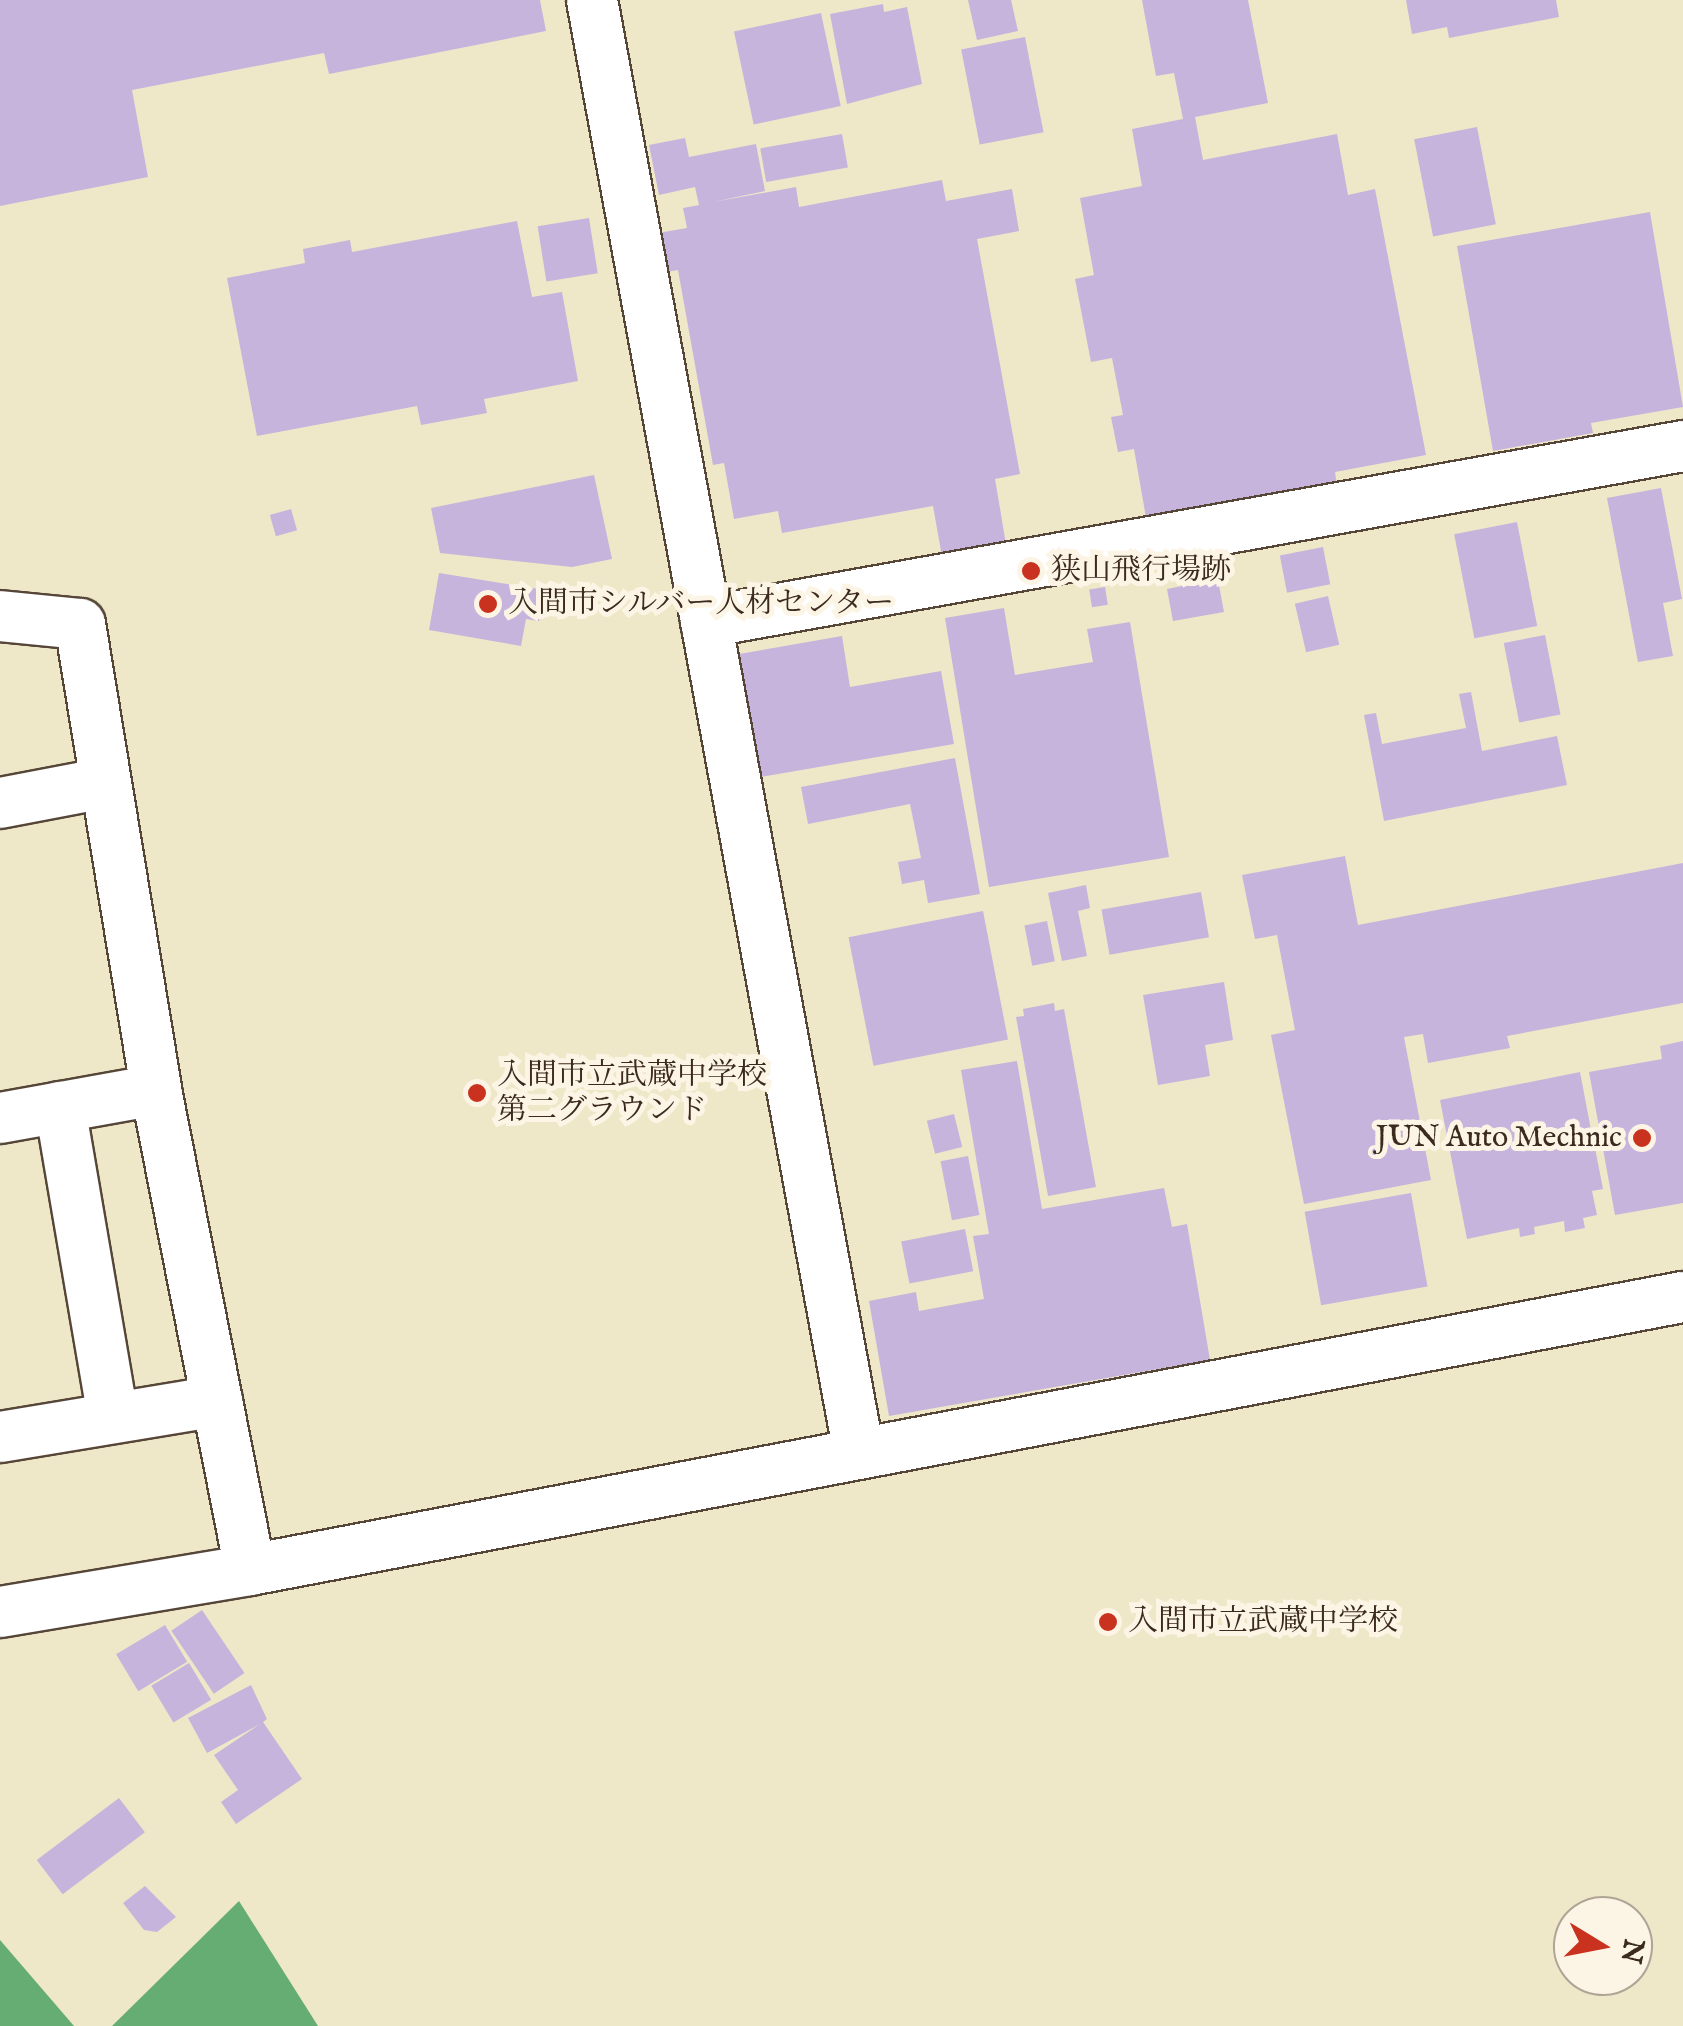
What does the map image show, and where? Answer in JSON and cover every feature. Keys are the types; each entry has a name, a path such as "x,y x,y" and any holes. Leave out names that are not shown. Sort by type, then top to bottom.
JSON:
{"street":[{"path":"592,0 860,1454"},
{"path":"706,622 1683,446"},
{"path":"0,616 80,624 156,1090 250,1570"},
{"path":"0,803 105,783"},
{"path":"0,1118 156,1090"},
{"path":"60,1107 113,1418"},
{"path":"0,1612 250,1570 1683,1297"},
{"path":"0,1437 218,1401"}],"green space":[{"path":"239,1901 318,2026 112,2026"},
{"path":"0,1940 74,2026 0,2026"}],"building":[{"path":"0,0 540,0 546,31 329,74 324,53 132,90 148,177 0,206"},
{"path":"968,0 1011,0 1018,31 977,40"},
{"path":"1142,0 1248,0 1268,103 1195,117 1203,160 1337,134 1348,195 1375,189 1426,455 1335,472 1338,493 1148,529 1134,449 1118,452 1111,417 1123,415 1112,358 1091,362 1075,279 1094,275 1080,198 1142,186 1132,129 1183,119 1174,73 1156,76"},
{"path":"1406,0 1556,0 1559,17 1449,38 1447,27 1412,34"},
{"path":"883,4 884,12 907,7 922,84 847,104 830,14"},
{"path":"821,13 841,106 754,124 734,32"},
{"path":"1025,37 1044,132 980,145 961,49"},
{"path":"1477,127 1496,224 1433,236 1414,139"},
{"path":"842,134 848,167 766,182 760,148"},
{"path":"685,138 689,157 756,144 765,191 713,202 796,187 799,207 942,180 946,201 1012,189 1019,231 977,239 1020,474 995,479 1008,556 944,568 933,506 782,533 778,511 734,519 724,463 713,465 678,270 666,272 658,233 687,228 683,208 699,205 695,187 659,195 649,145"},
{"path":"1650,212 1683,407 1591,423 1593,433 1493,451 1457,246"},
{"path":"589,218 598,273 546,281 538,226"},
{"path":"517,221 532,297 562,292 578,381 484,399 487,413 421,425 417,406 257,436 227,278 305,263 303,249 350,240 352,252"},
{"path":"594,475 612,559 572,567 440,553 431,508"},
{"path":"1661,488 1682,599 1663,603 1673,656 1638,662 1607,498"},
{"path":"291,509 297,530 276,536 270,515"},
{"path":"1517,522 1537,626 1474,638 1454,534"},
{"path":"1323,547 1330,584 1287,593 1280,555"},
{"path":"1215,564 1224,612 1173,621 1167,589 1187,585 1185,571"},
{"name":"入間市シルバー人材センター","path":"439,573 545,590 539,621 526,619 521,646 429,630"},
{"path":"1105,587 1108,605 1092,607 1089,590"},
{"path":"1328,596 1339,645 1306,652 1295,604"},
{"path":"1004,608 1015,675 1093,662 1087,629 1130,622 1169,857 989,887 945,618"},
{"path":"1545,635 1560,715 1519,723 1504,643"},
{"path":"842,636 850,687 941,671 954,744 760,777 739,654"},
{"path":"1471,692 1482,751 1557,736 1567,785 1384,821 1364,715 1376,713 1382,744 1466,728 1459,694"},
{"path":"955,758 980,894 928,903 924,880 902,884 898,862 921,858 910,804 808,824 801,787"},
{"path":"1345,856 1358,925 1683,863 1683,1003 1507,1036 1510,1048 1428,1063 1423,1034 1404,1037 1431,1180 1304,1204 1271,1035 1295,1030 1277,935 1255,939 1242,875"},
{"path":"1086,885 1090,908 1078,911 1087,956 1062,961 1048,893"},
{"path":"1201,892 1209,937 1110,955 1102,910"},
{"path":"983,911 1008,1040 874,1066 849,937"},
{"path":"1047,921 1055,961 1032,966 1024,925"},
{"path":"1224,982 1233,1040 1205,1045 1210,1076 1158,1085 1143,995"},
{"path":"1054,1003 1055,1011 1064,1009 1096,1187 1048,1196 1016,1017 1024,1016 1023,1009"},
{"name":"JUN Auto Mechnic","path":"1683,1041 1683,1203 1615,1215 1589,1072 1662,1059 1660,1046"},
{"path":"1017,1061 1042,1209 1164,1188 1172,1227 1187,1224 1210,1360 889,1416 869,1301 916,1292 919,1311 984,1299 973,1236 989,1234 961,1070"},
{"path":"1580,1072 1591,1130 1580,1133 1584,1150 1595,1148 1603,1189 1592,1191 1597,1215 1583,1218 1585,1228 1565,1232 1564,1221 1534,1227 1535,1234 1520,1237 1519,1228 1467,1239 1440,1100"},
{"path":"954,1114 962,1147 935,1154 927,1121"},
{"path":"968,1156 979,1215 952,1220 941,1161"},
{"path":"1411,1193 1427,1287 1321,1305 1305,1212"},
{"path":"965,1229 973,1271 909,1284 901,1241"},
{"path":"202,1610 244,1673 214,1694 171,1631"},
{"path":"165,1625 187,1662 138,1691 116,1654"},
{"path":"189,1663 211,1700 173,1723 151,1686"},
{"path":"251,1685 267,1719 263,1722 302,1779 236,1824 221,1802 238,1790 214,1755 260,1724 207,1753 188,1718"},
{"path":"119,1798 145,1832 63,1894 37,1860"},
{"path":"145,1886 176,1917 157,1932 144,1930 123,1903"}],"place":[{"name":"狭山飛行場跡","path":"1031,571"},
{"name":"入間市シルバー人材センター","path":"488,604"},
{"name":"入間市立武蔵中学校 第二グラウンド","path":"477,1093"},
{"name":"JUN Auto Mechnic","path":"1642,1138"},
{"name":"入間市立武蔵中学校","path":"1108,1622"}]}
